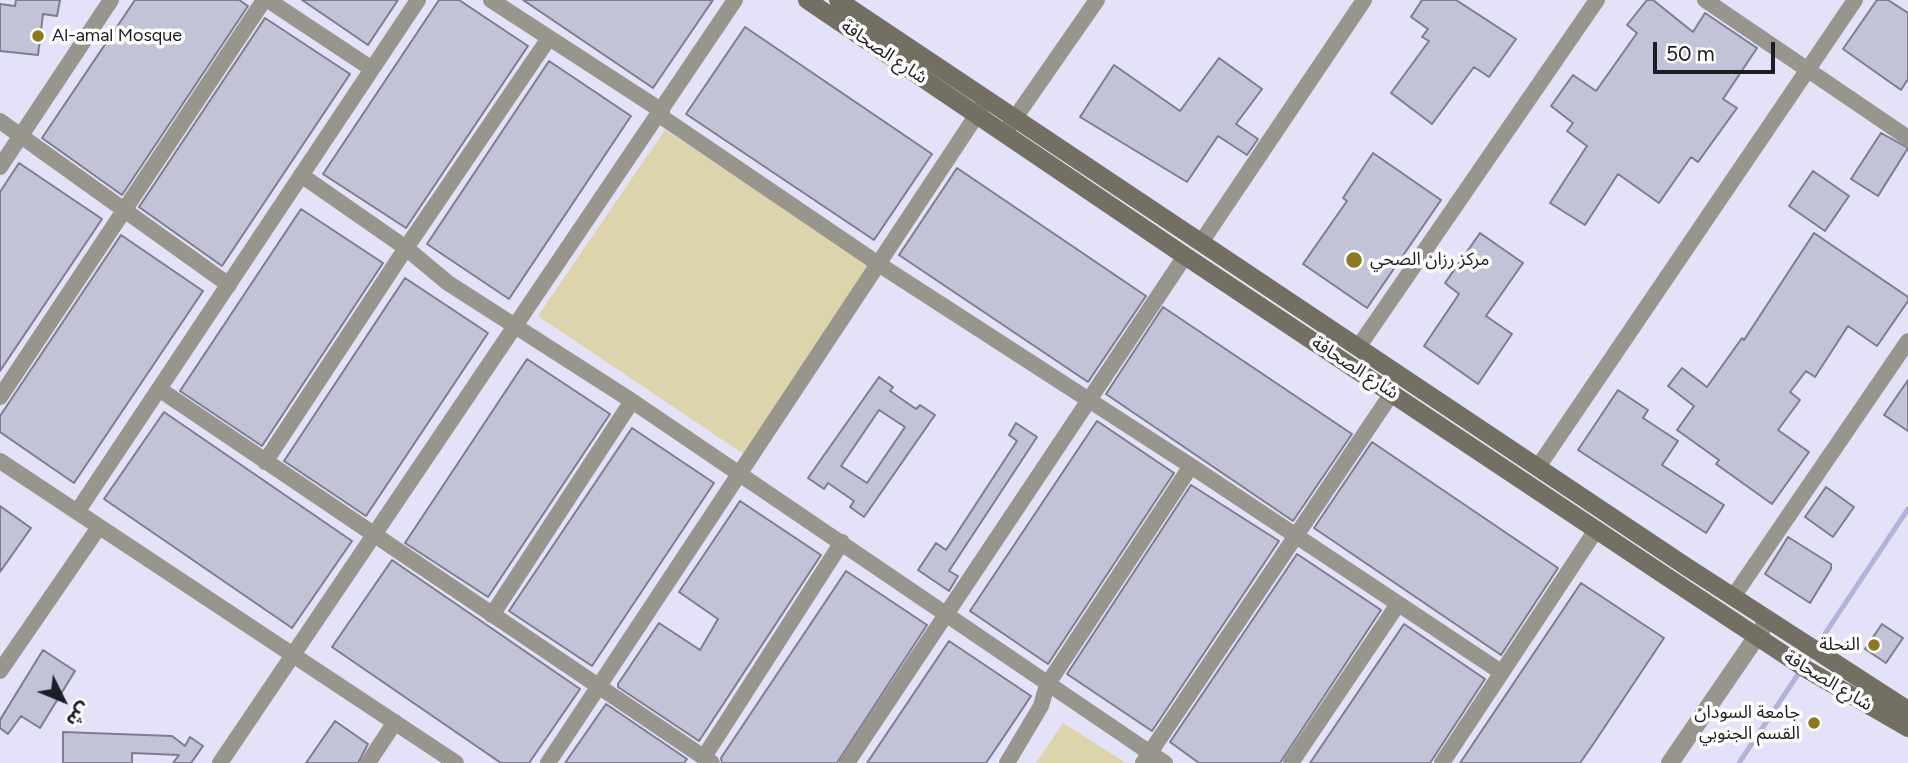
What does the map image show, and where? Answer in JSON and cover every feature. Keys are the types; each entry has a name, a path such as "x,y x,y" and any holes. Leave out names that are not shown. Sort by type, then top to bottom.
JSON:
{"main road":[{"name":"شارع الصحافة","path":"807,0 1185,257 1596,530 1757,636 1908,728"},
{"name":"شارع الصحافة","path":"838,0 1733,597 1908,710"}],"street":[{"path":"0,167 111,0"},
{"path":"0,397 266,0 372,69"},
{"path":"77,512 418,0"},
{"path":"491,0 661,113 880,265 1192,466 1501,672"},
{"path":"220,763 661,113 734,0"},
{"path":"1004,133 1097,0"},
{"path":"1202,241 1364,0"},
{"path":"1359,346 1597,0"},
{"path":"1705,0 1908,138"},
{"path":"1538,467 1855,0"},
{"path":"265,462 405,248 549,38"},
{"path":"548,763 880,265 987,99"},
{"path":"0,121 229,285"},
{"path":"300,175 405,248 448,283 632,401 842,542 1047,685 1146,758 1165,763"},
{"path":"847,763 1185,257"},
{"path":"1733,597 1905,352"},
{"path":"159,389 708,760 842,542"},
{"path":"1146,758 1392,393"},
{"path":"492,615 632,401"},
{"path":"0,461 456,763"},
{"path":"1007,763 1041,706 1047,685 1192,466"},
{"path":"0,671 99,527"},
{"path":"1442,763 1596,530"},
{"path":"1291,763 1398,604"},
{"path":"1670,763 1768,620"},
{"path":"368,763 394,722"}],"shaded area":[{"path":"665,130 872,265 745,455 538,316"},
{"path":"1063,723 1126,763 1036,763"}],"building":[{"path":"16,0 60,0 57,16 43,14 38,55 0,51 0,4 15,6"},
{"path":"135,0 239,0 248,6 122,195 42,138"},
{"path":"302,0 398,0 368,45"},
{"path":"439,0 459,0 528,46 406,228 323,174"},
{"path":"523,0 713,0 653,88"},
{"path":"1422,0 1456,0 1516,39 1489,77 1474,67 1432,124 1391,93 1429,41 1422,37 1428,29 1411,17"},
{"path":"1647,0 1653,0 1693,32 1705,13 1757,48 1723,99 1737,108 1698,162 1691,157 1659,203 1618,174 1585,225 1550,203 1587,146 1567,131 1573,123 1551,106 1573,75 1596,91 1637,33 1627,25"},
{"path":"1877,0 1888,0 1908,13 1908,79 1901,90 1843,49"},
{"path":"265,18 350,74 222,266 139,207"},
{"path":"745,27 932,154 874,240 686,114"},
{"path":"1219,58 1262,89 1236,124 1258,139 1247,155 1218,136 1187,182 1080,117 1114,65 1180,111"},
{"path":"549,61 631,116 509,299 427,244"},
{"path":"1881,133 1908,148 1878,196 1851,179"},
{"path":"1373,153 1441,200 1367,308 1303,264 1347,201 1343,198"},
{"path":"19,163 102,219 0,371 0,192"},
{"path":"957,168 1146,296 1088,382 899,255"},
{"path":"1813,171 1849,196 1825,231 1789,206"},
{"path":"301,209 383,263 262,446 180,391"},
{"path":"1480,233 1523,263 1486,316 1512,334 1478,384 1424,346 1459,294 1445,283"},
{"path":"1814,233 1908,297 1908,301 1877,346 1848,326 1815,377 1806,371 1790,392 1800,400 1778,430 1809,452 1772,504 1716,464 1719,460 1677,430 1694,406 1668,386 1682,368 1707,387 1742,338 1744,340"},
{"path":"121,235 203,291 74,483 0,432 0,416"},
{"path":"405,278 488,333 366,516 284,461"},
{"path":"1163,307 1352,434 1293,521 1106,394"},
{"path":"527,359 610,414 488,597 405,543"},
{"path":"879,377 893,387 890,391 916,409 920,405 935,415 864,517 850,507 854,501 828,483 824,489 808,478","holes":["879,410 905,427 867,483 841,466"]},
{"path":"1908,380 1908,431 1884,415"},
{"path":"1618,390 1648,410 1643,418 1678,441 1662,465 1724,505 1706,533 1578,450"},
{"path":"164,412 352,541 292,628 104,499"},
{"path":"1097,421 1174,473 1048,664 970,611"},
{"path":"1016,423 1037,437 949,571 958,576 949,591 918,570 936,543 946,550 1017,441 1009,435"},
{"path":"632,428 714,483 592,666 509,611"},
{"path":"1372,442 1558,568 1501,655 1314,528"},
{"path":"1191,485 1279,541 1152,731 1067,674"},
{"path":"1826,487 1854,507 1833,537 1805,517"},
{"path":"740,501 821,555 699,741 618,687 618,684 659,623 700,650 718,619 679,592"},
{"path":"0,506 31,528 0,572"},
{"path":"1788,537 1831,564 1831,569 1810,603 1765,574"},
{"path":"1297,554 1381,610 1280,763 1199,763 1170,742"},
{"path":"392,560 580,689 529,763 501,763 332,647"},
{"path":"846,571 927,625 837,763 722,763 721,758"},
{"path":"1581,583 1664,638 1594,743 1580,763 1460,763"},
{"path":"1404,624 1485,679 1430,763 1310,763"},
{"path":"1882,624 1903,638 1886,663 1865,649"},
{"path":"949,641 1031,696 1011,726 986,763 867,763"},
{"path":"43,650 75,671 40,728 21,716 8,734 0,728 0,720"},
{"path":"606,704 687,759 684,763 565,763"},
{"path":"335,721 368,744 358,763 306,763"},
{"path":"63,732 172,736 185,746 190,737 203,746 191,763 173,763 179,755 132,753 132,763 63,763"}],"waterway":[{"path":"1739,763 1908,509"}],"place":[{"name":"Al-amal Mosque","path":"38,36"},
{"name":"مركز رزان الصحي","path":"1354,260"},
{"name":"النحلة","path":"1874,645"},
{"name":"جامعة السودان القسم الجنوبي","path":"1814,723"}]}
